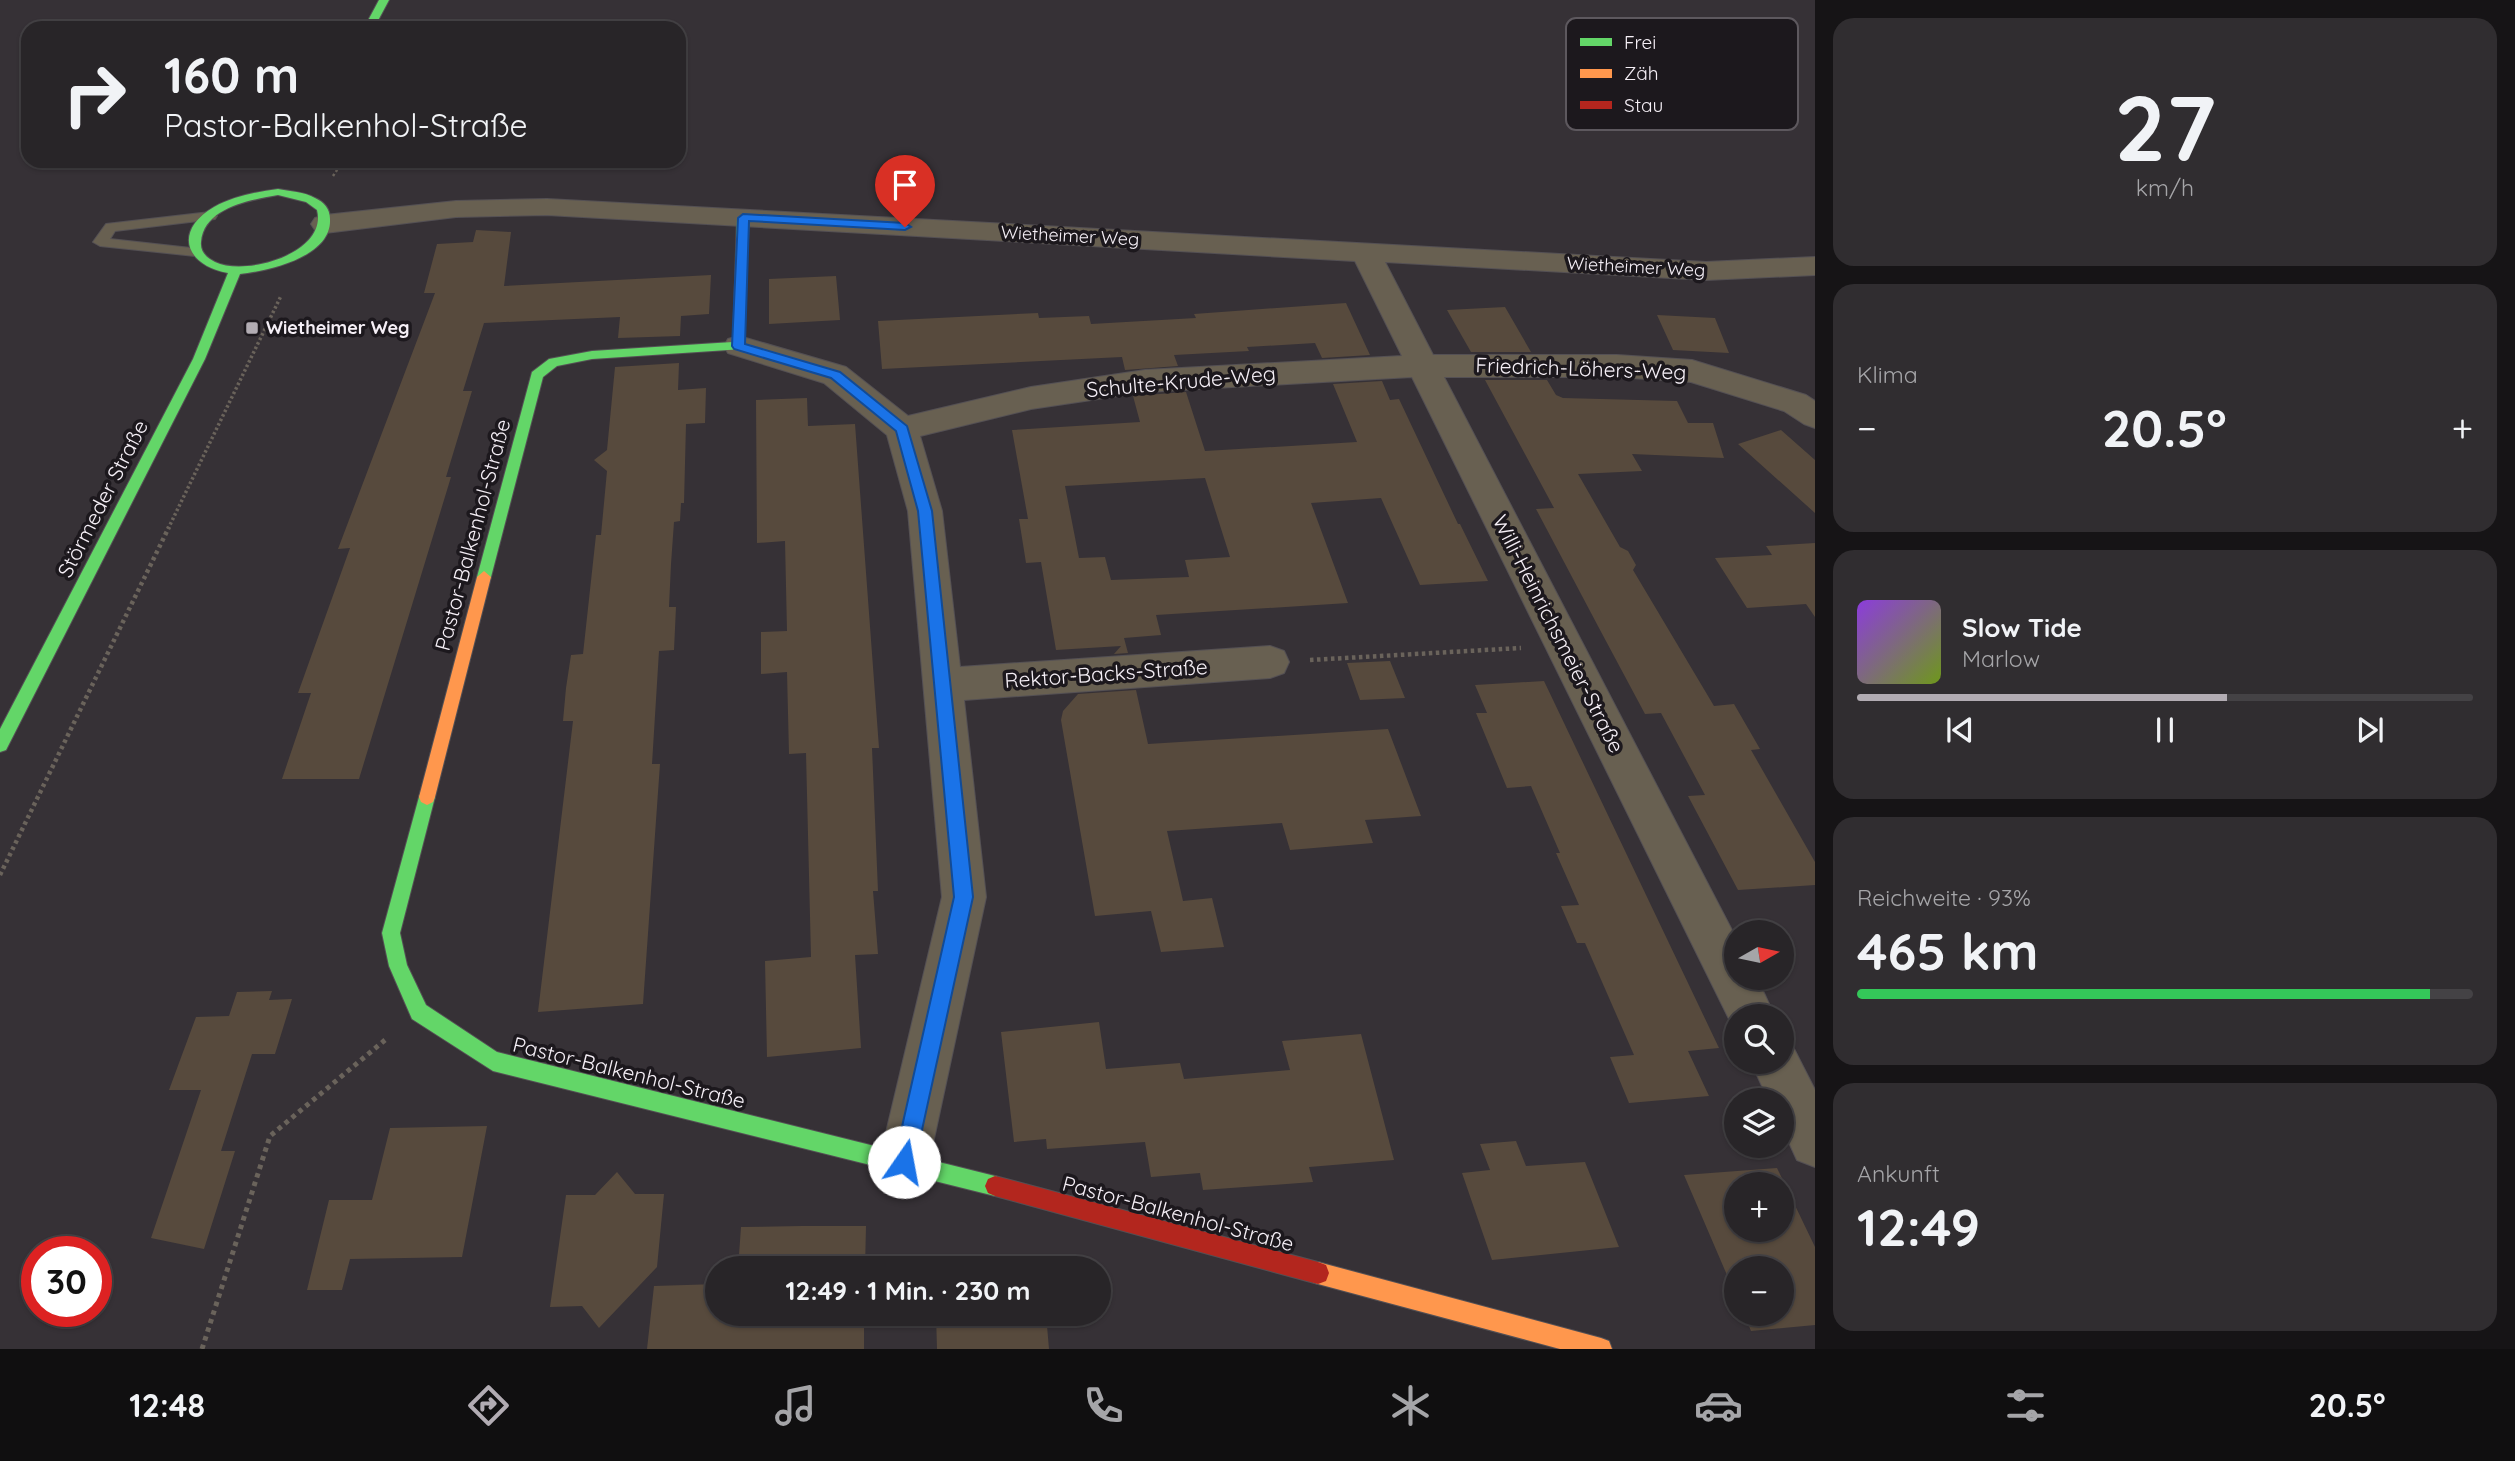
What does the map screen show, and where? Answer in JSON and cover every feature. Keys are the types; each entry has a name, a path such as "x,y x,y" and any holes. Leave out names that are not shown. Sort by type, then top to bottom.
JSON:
{"street":[{"path":"373,21 384,0"},
{"path":"278,192 289,174"},
{"path":"278,192 299,194 315,201 324,211 325,224 309,246 275,264 235,270 209,264 195,252 194,240 199,228 210,216 241,199 278,192"},
{"name":"Wietheimer Weg","path":"325,224 456,209 547,207 1706,271 1815,265"},
{"path":"743,218 739,346 835,375 902,429 925,511 964,897 904,1162"},
{"name":"Willi-Heinrichsmeier-Straße","path":"1365,252 1745,1004"},
{"name":"Störmeder Straße","path":"0,745 199,359 235,270"},
{"name":"Pastor-Balkenhol-Straße","path":"739,346 592,355 554,362 537,375 391,933 398,966 419,1012 493,1061 904,1162 1601,1349"},
{"name":"Friedrich-Löhers-Weg","path":"1422,366 1617,366 1692,371 1795,402 1815,416"},
{"name":"Schulte-Krude-Weg","path":"902,429 1031,398 1145,381 1422,366"},
{"name":"Rektor-Backs-Straße","path":"943,685 1270,662"},
{"path":"1781,1074 1815,1142"}],"lane":[{"path":"195,252 100,242 111,227 210,216"}],"path":[{"path":"339,168 333,177 339,192 356,200 355,220"},
{"path":"0,875 244,368 278,299 286,291"},
{"path":"1270,662 1564,646"},
{"path":"202,1349 270,1136 419,1012"}],"building":[{"path":"476,230 511,232 504,286 711,275 709,314 681,316 680,336 618,338 620,317 484,323 463,391 472,391 446,477 451,477 359,779 282,779 311,693 298,693 350,548 338,549 435,293 424,293 437,244 473,242"},
{"path":"836,276 840,320 769,324 769,279"},
{"path":"1346,303 1370,355 1322,358 1315,343 1247,347 1249,351 1174,355 1178,366 1125,370 1122,357 882,369 878,321 1038,313 1039,318 1089,316 1091,324 1196,318 1194,314"},
{"path":"1505,307 1531,352 1471,352 1447,310"},
{"path":"1657,315 1715,318 1729,353 1673,350"},
{"path":"679,363 678,390 706,388 705,423 686,424 684,503 681,503 680,521 674,522 671,564 669,607 676,607 674,650 659,651 652,764 660,764 643,1004 538,1012 573,721 563,721 566,688 571,655 583,654 596,535 601,535 607,471 594,460 607,450 615,367"},
{"path":"1485,380 1547,380 1556,395 1563,398 1677,401 1688,423 1713,423 1724,458 1632,454 1642,471 1578,474 1620,547 1628,551 1636,565 1633,570 1714,706 1734,704 1760,749 1751,750 1815,862 1815,885 1738,890 1688,796 1705,795 1661,713 1645,714 1599,628 1536,509 1554,508"},
{"path":"1382,381 1390,400 1399,399 1488,581 1420,585 1381,498 1311,503 1348,603 1156,615 1161,635 1124,638 1128,653 1114,654 1121,646 1056,650 1041,562 1026,563 1019,519 1028,519 1012,430 1140,422 1133,396 1186,392 1205,451 1357,442 1333,384","holes":["1205,478 1230,557 1185,560 1189,577 1111,580 1105,557 1079,558 1065,486"]},
{"path":"807,398 808,426 855,424 879,748 872,748 878,891 873,891 878,954 855,955 861,1048 767,1057 765,961 811,957 806,753 789,754 787,672 761,674 761,632 787,631 785,541 757,543 756,400"},
{"path":"1781,430 1815,460 1815,513 1738,444"},
{"path":"1815,543 1815,617 1806,604 1747,608 1715,558 1772,555 1766,546"},
{"path":"1390,661 1405,698 1360,700 1347,663"},
{"path":"1544,681 1719,1048 1688,1051 1709,1096 1629,1103 1610,1057 1634,1055 1585,943 1577,943 1561,906 1579,905 1556,853 1560,853 1531,786 1507,788 1476,713 1487,713 1475,685"},
{"path":"1136,690 1148,744 1388,729 1421,816 1365,820 1373,843 1290,850 1282,823 1167,831 1183,901 1212,898 1224,947 1161,952 1151,911 1095,916 1061,720 1063,711 1078,694"},
{"path":"272,991 269,1000 292,999 275,1054 252,1054 221,1151 235,1151 204,1249 151,1238 201,1090 169,1090 196,1017 229,1016 237,992"},
{"path":"1099,1022 1106,1069 1180,1063 1184,1079 1290,1070 1282,1041 1361,1034 1394,1160 1309,1167 1313,1182 1203,1190 1200,1173 1151,1177 1145,1142 1047,1149 1046,1139 1014,1142 1001,1032"},
{"path":"487,1126 462,1257 350,1259 342,1290 307,1290 329,1200 372,1200 390,1128"},
{"path":"1516,1141 1526,1166 1585,1162 1619,1247 1492,1260 1462,1173 1490,1170 1480,1144"},
{"path":"1777,1168 1779,1172 1724,1172 1724,1242 1794,1242 1794,1203 1815,1247 1815,1325 1751,1331 1749,1326 1794,1326 1794,1256 1724,1256 1724,1268 1684,1175"},
{"path":"617,1172 635,1194 664,1194 657,1267 599,1328 582,1306 550,1307 566,1195 595,1195"},
{"path":"866,1226 865,1256 739,1256 741,1227"},
{"path":"705,1284 705,1326 864,1326 864,1349 647,1349 654,1286"},
{"path":"936,1326 1047,1326 1049,1349 937,1349"}],"traffic: fast":[{"path":"373,21 384,0"},
{"path":"278,192 310,199 322,208 323,229 310,246 273,264 241,270 213,266 199,256 195,241 198,229 205,219 215,211 240,200 278,192"},
{"path":"484,577 537,375 553,362 592,355 739,346 743,218"},
{"path":"0,745 199,359 235,270"},
{"path":"427,797 391,933 398,966 419,1012 493,1061 995,1186"}],"traffic: slow":[{"path":"427,797 484,577"},
{"path":"1318,1273 1601,1349"}],"traffic: jam":[{"path":"995,1186 1318,1273"}],"place":[{"name":"Wietheimer Weg","path":"252,328"}],"route":[{"path":"904,1162 964,897 925,511 902,429 835,375 739,346 743,218 905,227"}]}
